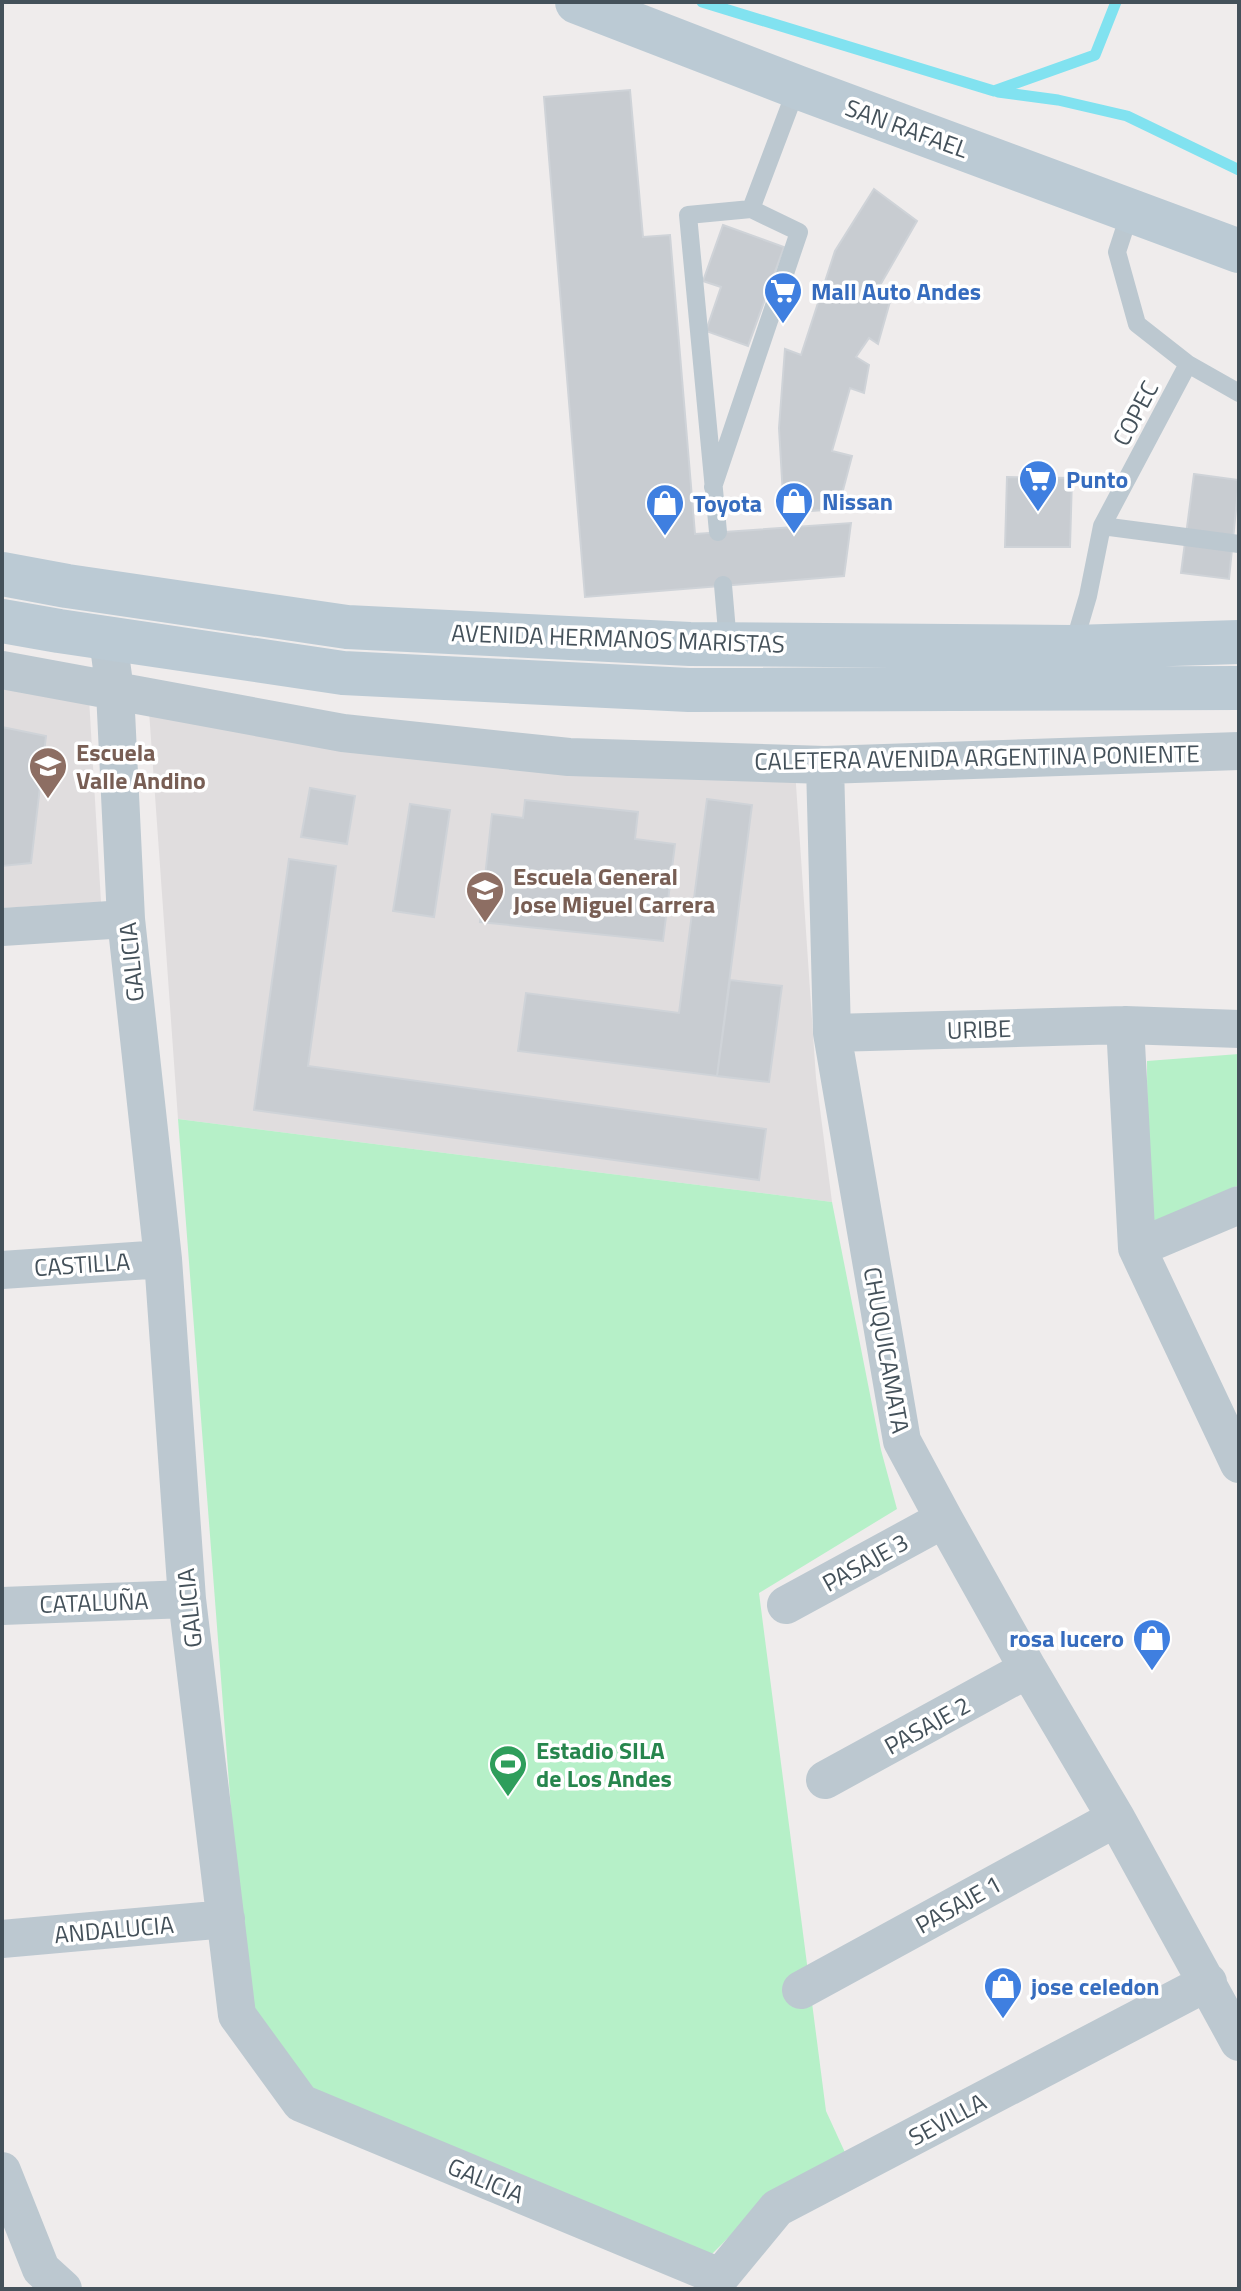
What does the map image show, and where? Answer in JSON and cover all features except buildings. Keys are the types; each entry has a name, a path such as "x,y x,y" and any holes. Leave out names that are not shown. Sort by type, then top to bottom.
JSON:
{"main road":[{"name":"SAN RAFAEL","path":"577,2 1239,251"},
{"name":"AVENIDA HERMANOS MARISTAS","path":"2,574 347,627 674,643 1073,647 1239,642"},
{"name":"AVENIDA HERMANOS MARISTAS","path":"2,621 343,673 689,690 1239,688"}],"street":[{"name":"GALICIA","path":"108,639 115,691 126,919 163,1259 187,1599 237,2015 301,2103 717,2283"},
{"name":"CALETERA AVENIDA ARGENTINA PONIENTE","path":"2,670 343,733 569,757 825,765 1239,751"},
{"name":"CHUQUICAMATA","path":"825,765 832,1033 902,1441 1239,2042"},
{"path":"2,927 126,919"},
{"path":"1125,1025 1137,1248 1239,1464"},
{"name":"URIBE","path":"832,1033 1125,1025 1239,1029"},
{"path":"1137,1248 1239,1205"},
{"name":"CASTILLA","path":"2,1270 163,1259"},
{"name":"PASAJE 3","path":"786,1605 944,1519"},
{"name":"CATALUÑA","path":"2,1606 187,1599"},
{"name":"PASAJE 2","path":"825,1780 1028,1669"},
{"name":"PASAJE 1","path":"801,1990 1116,1818"},
{"name":"ANDALUCIA","path":"2,1939 226,1919"},
{"name":"SEVILLA","path":"717,2283 777,2208 1208,1982"},
{"path":"2,2171 41,2269 63,2289"}],"lane":[{"path":"751,209 797,87"},
{"path":"713,487 799,232 751,209 688,215 713,487 718,532"},
{"name":"COPEC","path":"1131,209 1117,252 1137,324 1188,364 1239,393"},
{"name":"COPEC","path":"1073,647 1088,596 1102,526 1188,364"},
{"path":"1102,526 1239,544"},
{"path":"723,585 728,643"}],"shaded area":[{"name":"Escuela Valle Andino","path":"2,684 89,698 101,902 2,908"},
{"name":"Escuela General Jose Miguel Carrera","path":"149,711 795,770 816,1078 832,1202 178,1119"}],"green space":[{"path":"1239,1054 1239,1185 1148,1225 1147,1061"},
{"name":"Estadio SILA de Los Andes","path":"178,1119 832,1202 881,1450 897,1509 759,1593 826,2111 848,2159 766,2200 712,2254 318,2095 246,2004"}],"waterway":[{"path":"702,2 994,91 1095,55 1116,2"},
{"path":"998,92 1058,100 1127,116 1239,170"}],"place":[{"name":"Mall Auto Andes","path":"783,325"},
{"name":"Punto","path":"1038,513"},
{"name":"Nissan","path":"794,535"},
{"name":"Toyota","path":"665,537"},
{"name":"Escuela Valle Andino","path":"48,800"},
{"name":"Escuela General Jose Miguel Carrera","path":"485,924"},
{"name":"rosa lucero","path":"1152,1672"},
{"name":"Estadio SILA de Los Andes","path":"508,1798"},
{"name":"jose celedon","path":"1003,2020"}]}
